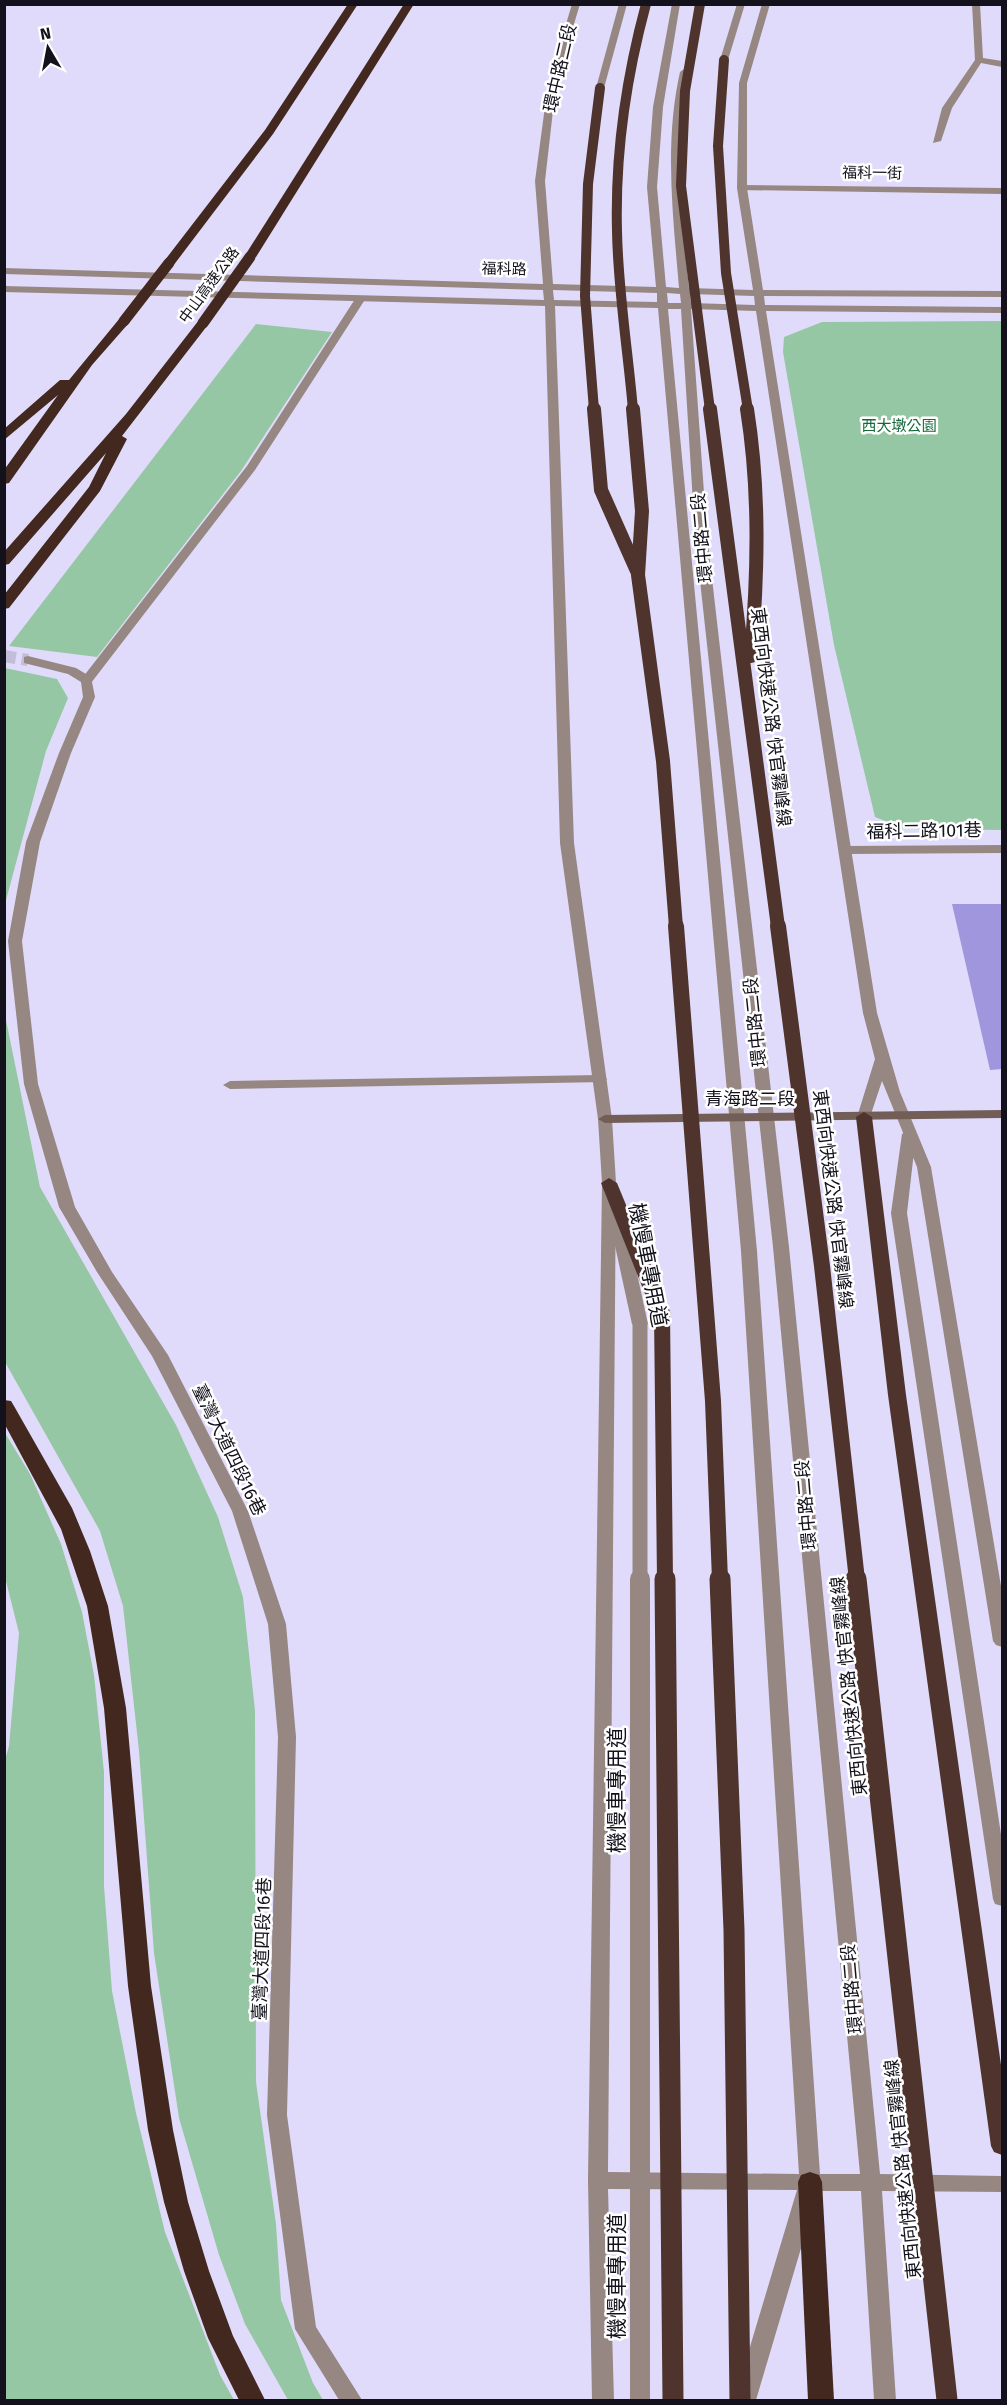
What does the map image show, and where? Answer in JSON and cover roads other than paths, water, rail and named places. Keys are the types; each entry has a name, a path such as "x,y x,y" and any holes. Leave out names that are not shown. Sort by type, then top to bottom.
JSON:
{"highway":[{"path":"4,480 88,362 124,321 269,132 353,4"},
{"name":"中山高速公路","path":"4,561 131,417 250,257 409,4"},
{"path":"646,4 638,33 619,143 616,232 642,512 638,575 663,761 713,1401 734,1930 740,2400"},
{"name":"東西向快速公路 快官霧峰線","path":"698,4 685,91 681,186 822,1266 947,2400"},
{"path":"724,60 718,146 726,273 756,464 758,578 748,687"},
{"path":"600,88 588,184 585,296 601,490 638,575"},
{"path":"4,436 88,362"},
{"path":"4,604 95,488 131,417"},
{"path":"864,1117 897,1395 1002,2146"},
{"path":"609,1183 662,1314 673,2400"},
{"path":"4,1406 44,1473 88,1572 110,1665 131,1905 152,2090 177,2204 210,2310 252,2400"},
{"path":"810,2182 822,2400"}],"main road":[{"name":"青海路二段","path":"605,1119 1002,1114"}],"street":[{"name":"環中路二段","path":"576,4 552,84 540,181 550,301 567,843 605,1119 609,1183 598,2180 603,2400"},
{"path":"600,88 623,4"},
{"name":"環中路二段","path":"676,4 658,107 652,188 749,1251 810,2182"},
{"name":"環中路二段","path":"698,4 678,100 675,190 682,290 686,305 701,535 766,1118 871,2183 885,2400"},
{"path":"724,60 741,4"},
{"path":"766,4 743,83 742,188 847,850 870,1013 881,1060 900,1116 924,1167 1002,1641"},
{"path":"936,141 947,108 979,60 976,4"},
{"path":"979,60 1002,64"},
{"name":"福科一街","path":"742,188 1002,191"},
{"name":"福科路","path":"4,271 547,285 758,293 1002,294"},
{"name":"福科路","path":"4,289 760,308 1002,310"},
{"path":"28,660 72,671 87,680 251,468 361,298"},
{"name":"臺灣大道四段16巷","path":"87,680 89,697 65,753 33,842 15,941 31,1083 67,1207 160,1355 240,1511 277,1624 287,1737 277,2115 306,2329 351,2400"},
{"name":"福科二路101巷","path":"847,850 1002,849"},
{"path":"864,1117 881,1060"},
{"path":"230,1085 600,1079"},
{"path":"909,1134 899,1213 928,1393 1002,1899"},
{"name":"機慢車專用道","path":"609,1183 640,1324 640,2400"},
{"path":"598,2180 1002,2184"},
{"path":"745,2400 810,2182"}],"tunnel":[{"path":"4,656 28,660"}],"park label":[{"name":"西大墩公園","path":"899,426"}]}
